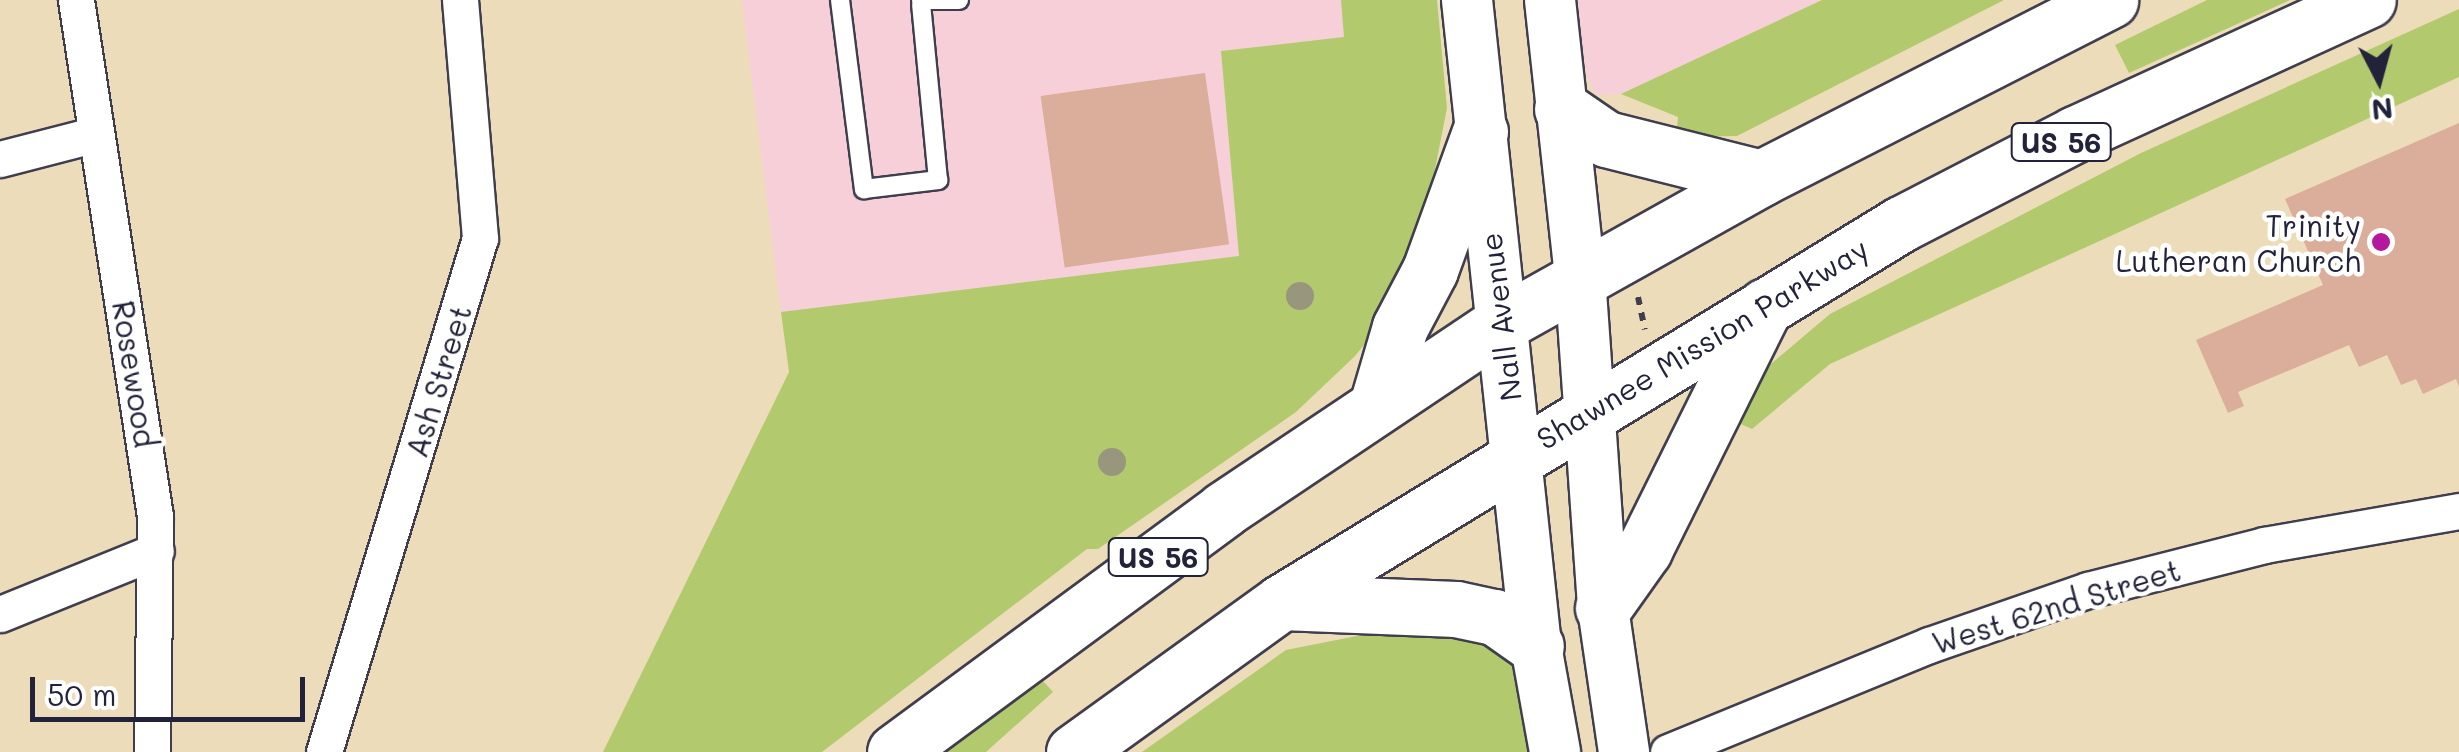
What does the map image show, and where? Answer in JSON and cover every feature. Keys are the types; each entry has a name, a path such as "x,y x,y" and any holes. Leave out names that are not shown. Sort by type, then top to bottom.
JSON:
{"highway":[{"name":"US 56","path":"895,752 1378,402 1500,324 1761,178 2110,0"},
{"name":"Shawnee Mission Parkway","path":"1074,752 1282,602 1654,370 1901,224 2075,134 2368,0"},
{"path":"1562,109 1606,139 1761,178"},
{"path":"1378,402 1400,327 1430,270 1480,132"},
{"path":"1603,608 1644,550 1765,306"},
{"path":"1282,602 1456,608 1495,617 1536,646"}],"main road":[{"name":"Nall Avenue","path":"1467,0 1536,646 1555,752"},
{"path":"1550,0 1580,278 1603,608 1624,752"}],"street":[{"name":"Rosewood","path":"76,0 93,135 138,376 156,551 152,752"},
{"name":"Ash Street","path":"324,752 480,238 460,0"},
{"path":"0,159 93,135"},
{"name":"West 62nd Street","path":"1668,752 1929,645 2088,590 2264,544 2459,510"},
{"path":"0,614 156,551"}],"lane":[{"path":"840,0 864,189 938,180 921,2 959,0"}],"path":[{"path":"1632,249 1654,370"}],"shaded area":[{"path":"742,0 1341,0 1345,37 1221,51 1239,256 781,312"},
{"path":"1577,0 1822,0 1621,94 1596,95 1586,74"}],"green space":[{"path":"1341,0 1437,0 1447,108 1418,256 1381,324 1355,356 1296,412 1098,549 1087,549 822,752 603,752 789,372 781,312 1239,256 1221,51 1344,37"},
{"path":"1822,0 2004,0 1737,136 1676,137 1678,117 1621,94"},
{"path":"2207,0 2290,0 2129,73 2115,45"},
{"path":"2459,9 2459,77 1830,364 1752,429 1727,418 1758,375 1830,314 2141,153"},
{"path":"1377,632 1464,635 1494,645 1519,669 1537,752 1142,752 1286,650"},
{"path":"1042,680 1053,692 986,752 946,752"}],"building":[{"path":"1205,73 1229,244 1065,267 1041,96"},
{"name":"Trinity Lutheran Church","path":"2459,123 2459,387 2456,379 2423,394 2416,379 2401,385 2387,355 2359,367 2349,345 2238,392 2244,406 2228,413 2196,340 2323,285 2285,199"}],"place":[{"name":"Trinity Lutheran Church","path":"2381,242"}]}
